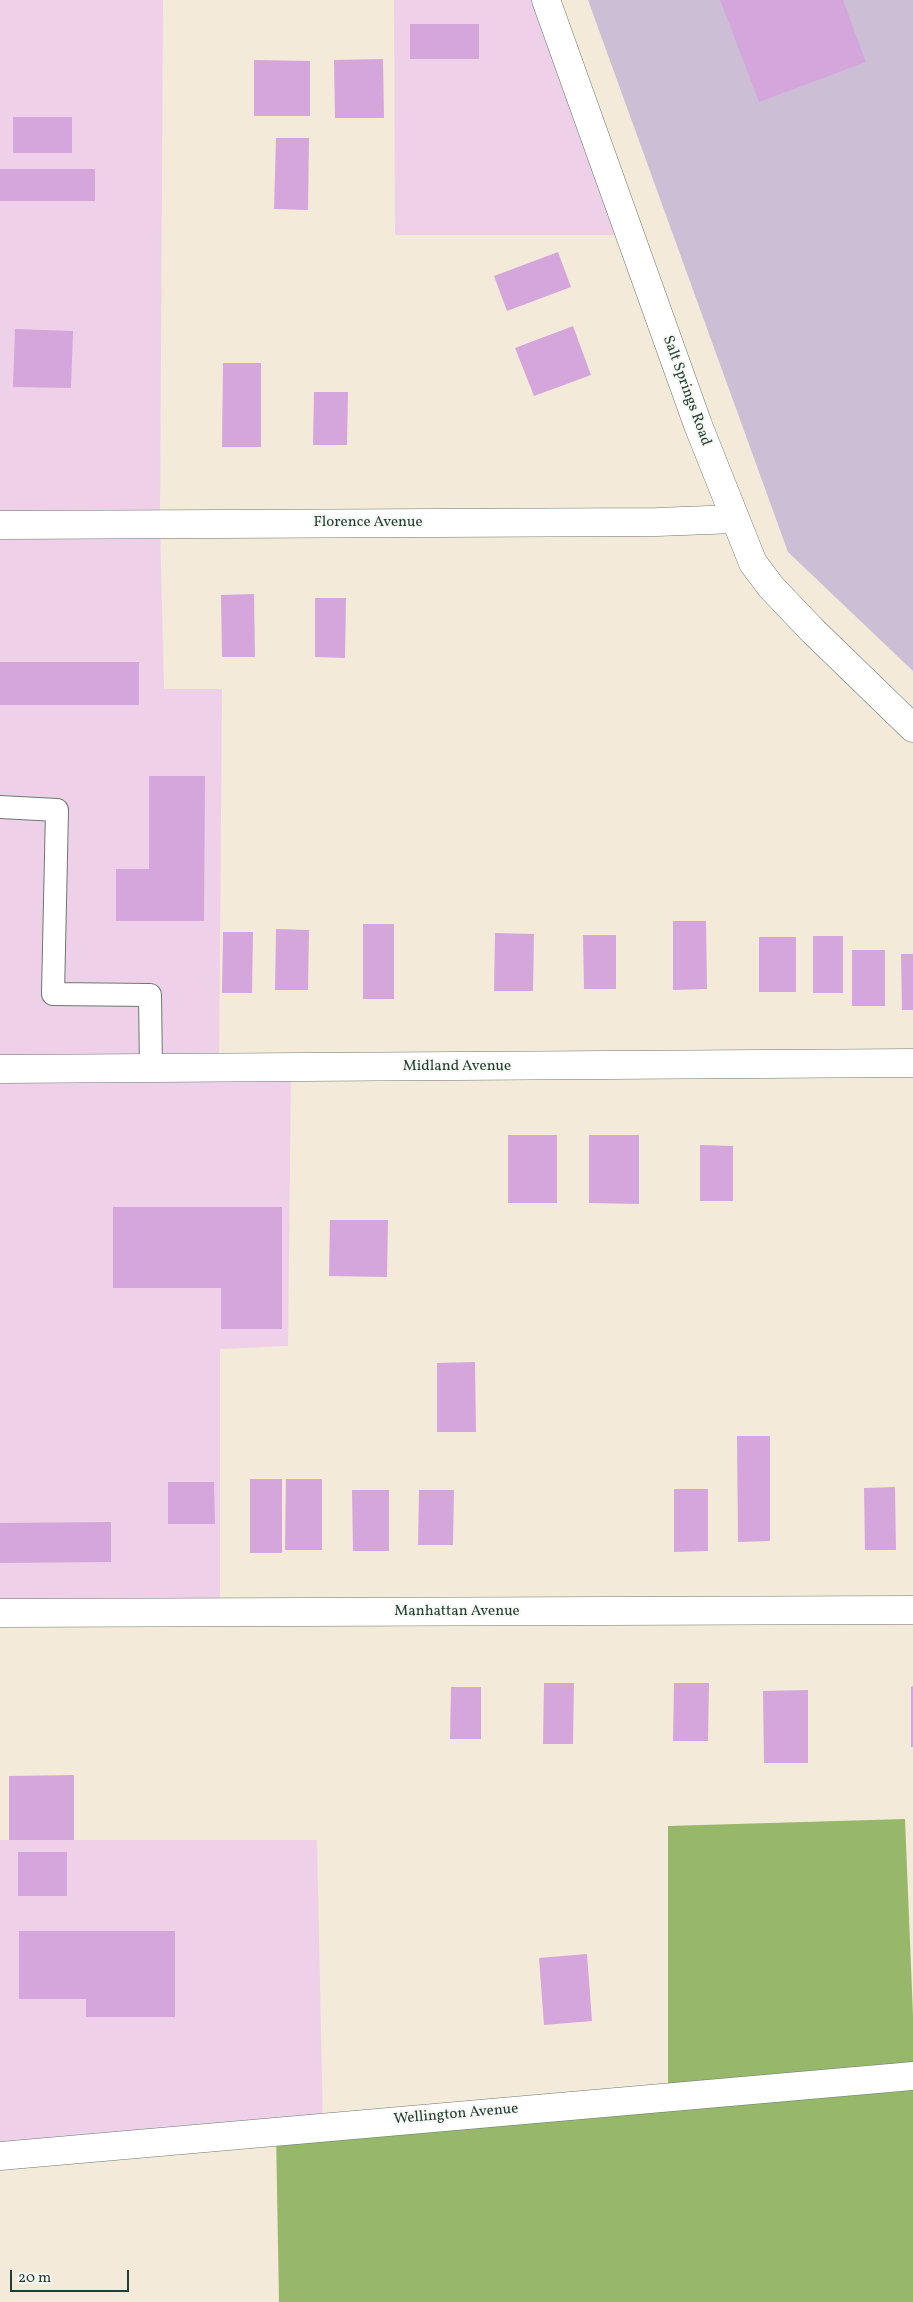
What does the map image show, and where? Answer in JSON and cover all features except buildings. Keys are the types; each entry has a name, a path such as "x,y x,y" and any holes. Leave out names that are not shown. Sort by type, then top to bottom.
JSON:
{"street":[{"name":"Salt Springs Road","path":"546,0 698,426 753,563 771,587 913,728"},
{"name":"Florence Avenue","path":"0,525 657,522 735,519"},
{"name":"Midland Avenue","path":"0,1069 913,1064"},
{"name":"Manhattan Avenue","path":"0,1613 913,1610"},
{"name":"Wellington Avenue","path":"0,2156 913,2076"}],"lane":[{"path":"0,807 57,810 53,994 150,995 150,1068"}],"shaded area":[{"path":"0,0 163,0 160,524 164,689 222,689 219,1068 291,1068 288,1346 220,1349 220,1613 0,1613"},
{"path":"394,0 546,0 630,235 395,235"},
{"path":"588,0 913,0 913,671 788,552"},
{"path":"0,1840 317,1840 323,2127 0,2156"}],"green space":[{"path":"905,1819 913,2016 913,2302 279,2302 276,2132 668,2097 668,1826"}]}
